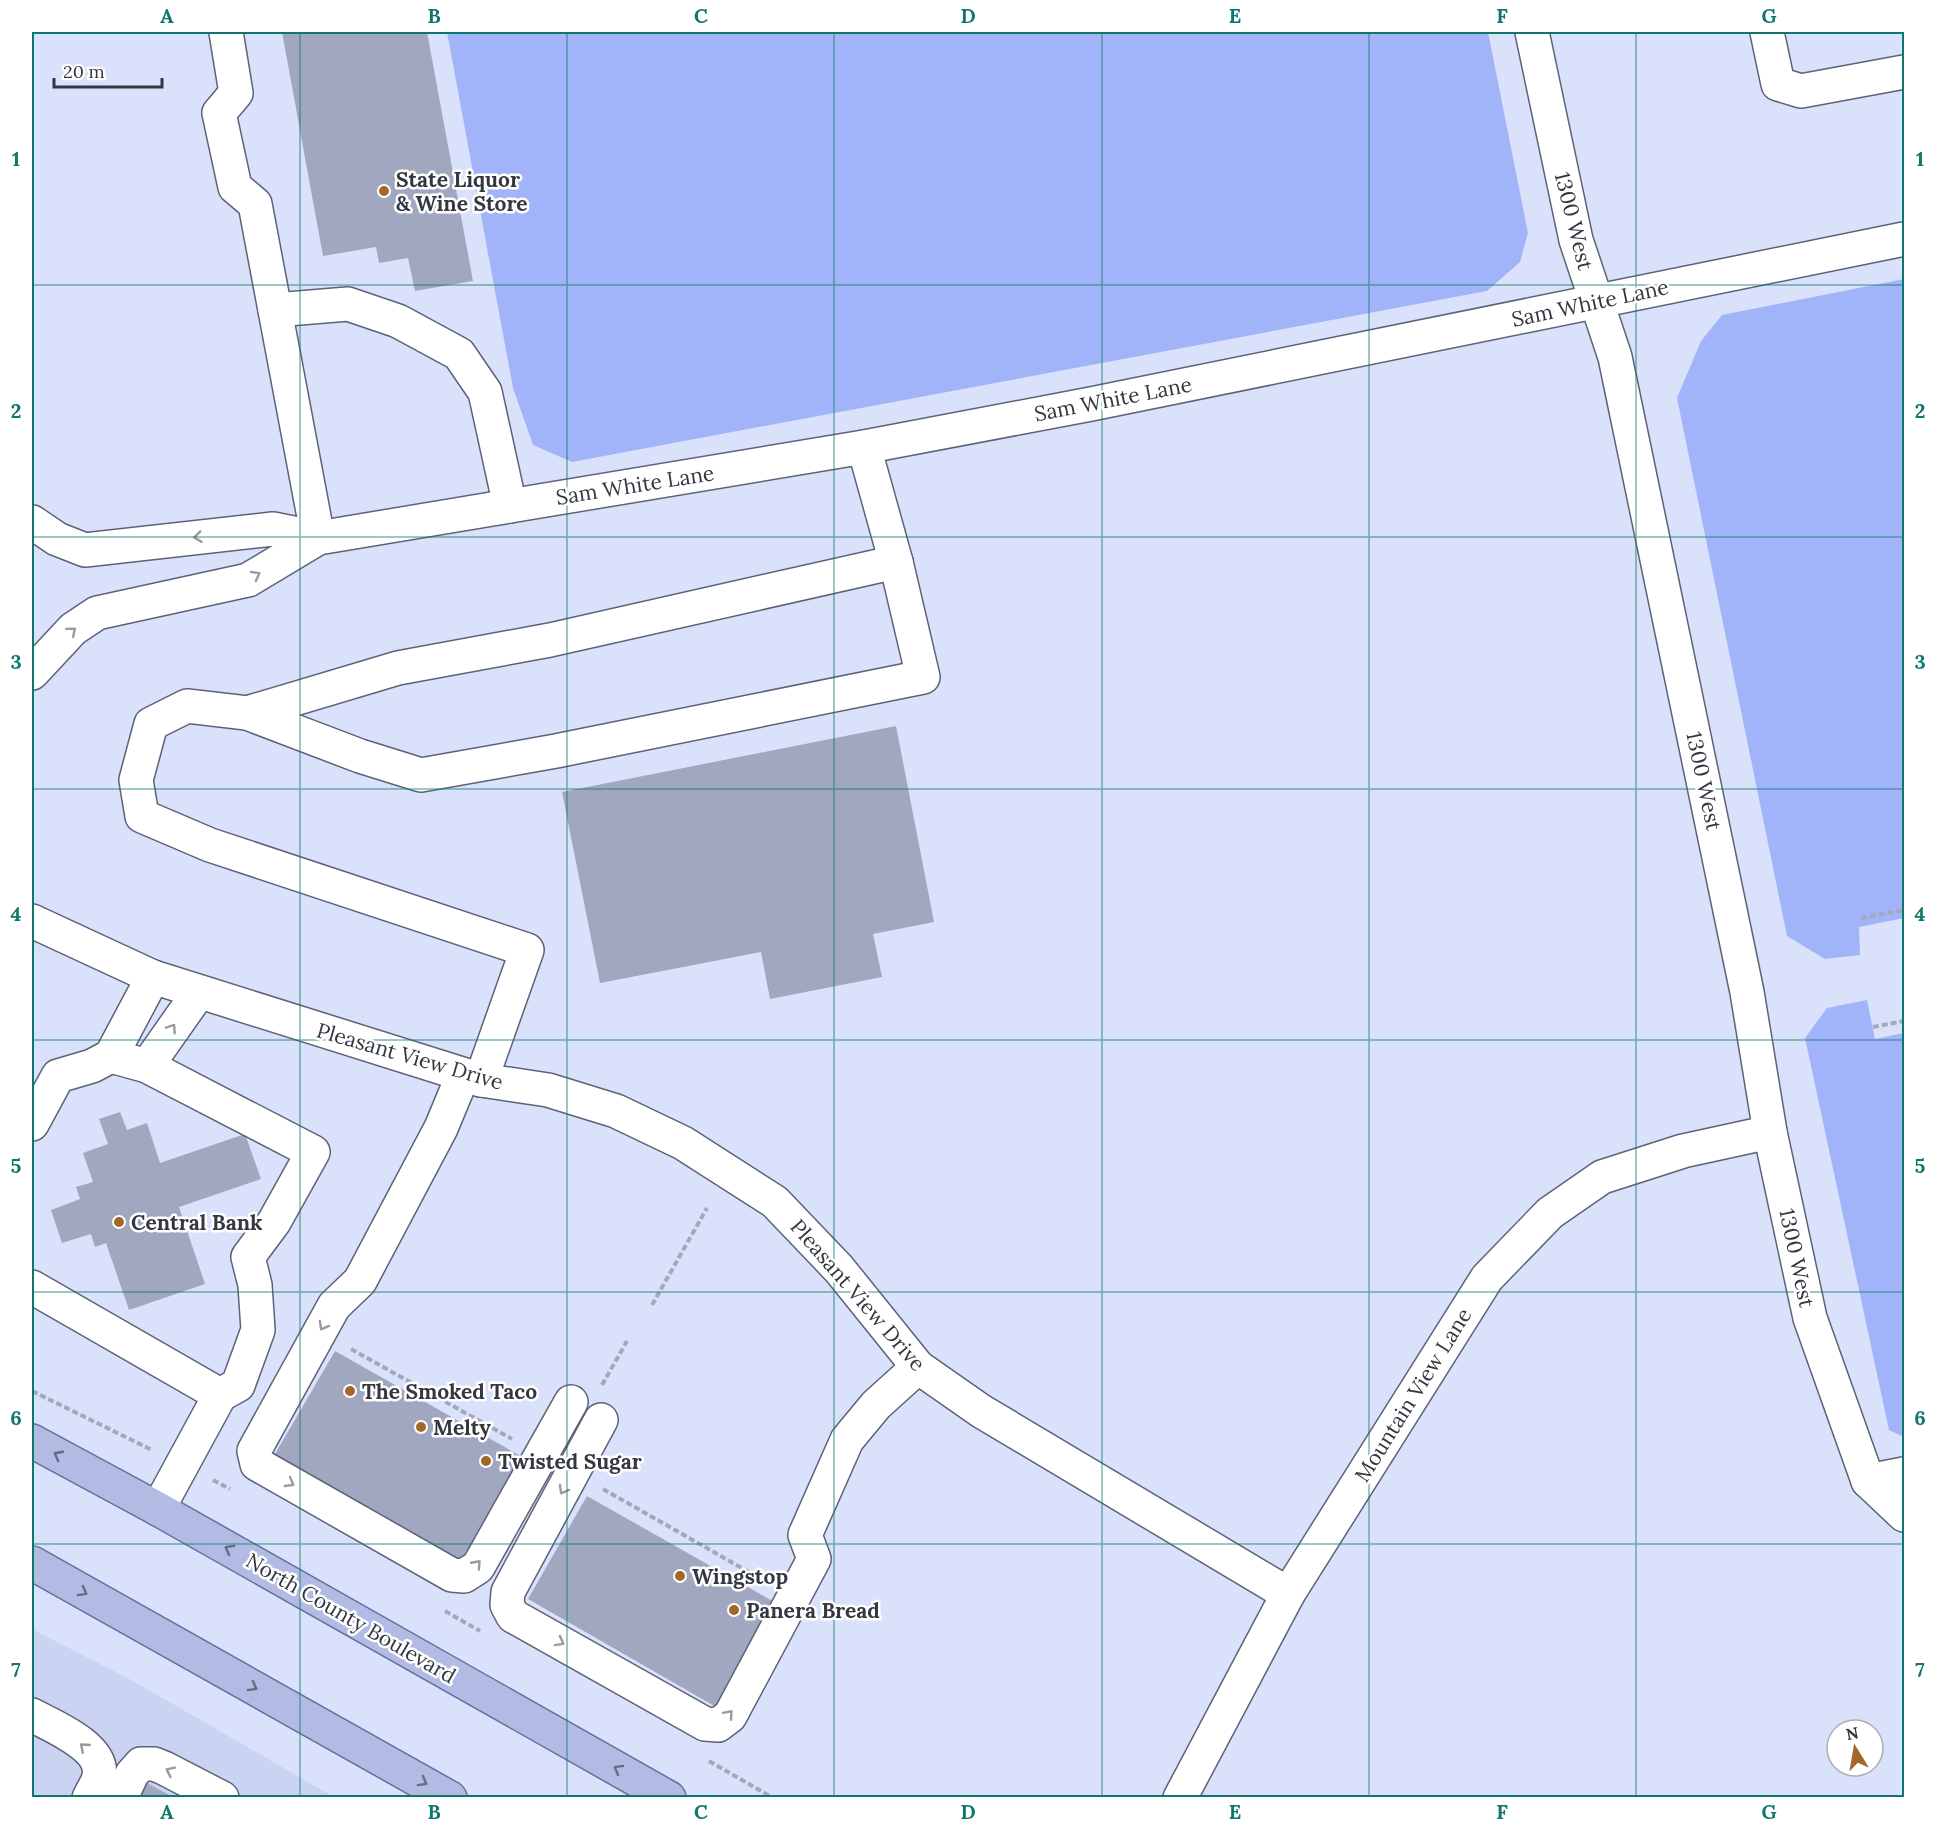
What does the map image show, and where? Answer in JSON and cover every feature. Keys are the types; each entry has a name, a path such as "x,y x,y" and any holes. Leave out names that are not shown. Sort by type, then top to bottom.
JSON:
{"main road":[{"name":"North County Boulevard","path":"32,1441 158,1509 669,1797"},
{"path":"32,1563 450,1797"}],"street":[{"path":"226,32 236,93 219,113 235,187 255,204 318,538"},
{"name":"1300 West","path":"1532,32 1576,240 1615,357 1747,992 1770,1132 1810,1318 1868,1481 1905,1515"},
{"path":"1767,32 1778,84 1801,91 1905,72"},
{"name":"Sam White Lane","path":"32,522 57,539 85,550 273,529 318,538 864,447 1091,404 1905,239"},
{"path":"276,310 348,304 398,321 459,354 485,392 510,506"},
{"path":"590,1404 478,1567 464,1576 452,1575 257,1464 254,1451 334,1306 360,1281 441,1128 472,1078 527,950 210,845 142,816 135,780 152,724 187,706 248,712 360,756 422,775 922,677 896,562 864,447"},
{"name":"Sam White Lane","path":"32,673 73,629 97,613 248,580 318,538"},
{"path":"248,712 398,668 550,640 896,562"},
{"name":"Pleasant View Drive","path":"32,921 153,977 472,1078 548,1090 616,1111 683,1143 775,1202 839,1269 918,1367 981,1411 1288,1594"},
{"path":"32,1124 58,1076 92,1066 111,1056 153,977"},
{"path":"147,1066 199,992"},
{"path":"111,1056 147,1066 313,1152 274,1222 248,1257 255,1285 258,1330 238,1384 220,1395 158,1509"},
{"name":"Mountain View Lane","path":"1180,1797 1288,1594 1487,1278 1550,1212 1602,1177 1683,1150 1770,1132"},
{"path":"32,1287 220,1395"},
{"path":"590,1404 508,1592 507,1605 513,1616 705,1724 718,1725 730,1716 814,1558 805,1535 847,1440 876,1405 918,1367"},
{"path":"1868,1481 1905,1474"},
{"path":"32,1715 88,1746 97,1761 100,1774 89,1797"},
{"path":"121,1797 132,1774 141,1764 154,1764 222,1797"}],"path":[{"path":"1861,918 1905,910"},
{"path":"1873,1028 1905,1022"},
{"path":"652,1305 707,1208"},
{"path":"590,1404 627,1341"},
{"path":"341,1343 521,1444"},
{"path":"592,1483 765,1581"}],"shaded area":[{"path":"447,32 1488,32 1528,233 1520,262 1487,291 572,462 533,445 513,388"},
{"path":"1904,279 1904,918 1859,927 1860,955 1825,959 1787,936 1677,398 1701,341 1722,315"},
{"path":"1867,1000 1875,1039 1904,1033 1904,1437 1889,1430 1805,1038 1827,1008"},
{"path":"32,1629 133,1681 334,1797 32,1797"}],"building":[{"name":"State Liquor & Wine Store","path":"282,32 427,32 473,281 415,291 408,258 379,263 376,247 323,256"},
{"path":"896,726 934,922 873,934 882,977 770,999 761,952 600,983 562,792"},
{"name":"Central Bank","path":"120,1112 127,1130 147,1123 160,1163 245,1134 261,1179 179,1207 205,1284 129,1310 106,1243 95,1247 91,1234 62,1243 51,1210 80,1199 76,1187 93,1182 83,1153 108,1144 99,1119"},
{"path":"335,1351 524,1458 464,1562 275,1454"},
{"path":"587,1496 776,1603 716,1707 528,1599"},
{"path":"147,1783 175,1798 139,1798"}],"place":[{"name":"State Liquor & Wine Store","path":"384,191"},
{"name":"Central Bank","path":"119,1222"},
{"name":"The Smoked Taco","path":"350,1391"},
{"name":"Melty","path":"421,1427"},
{"name":"Twisted Sugar","path":"486,1461"},
{"name":"Wingstop","path":"680,1576"},
{"name":"Panera Bread","path":"734,1610"}]}
